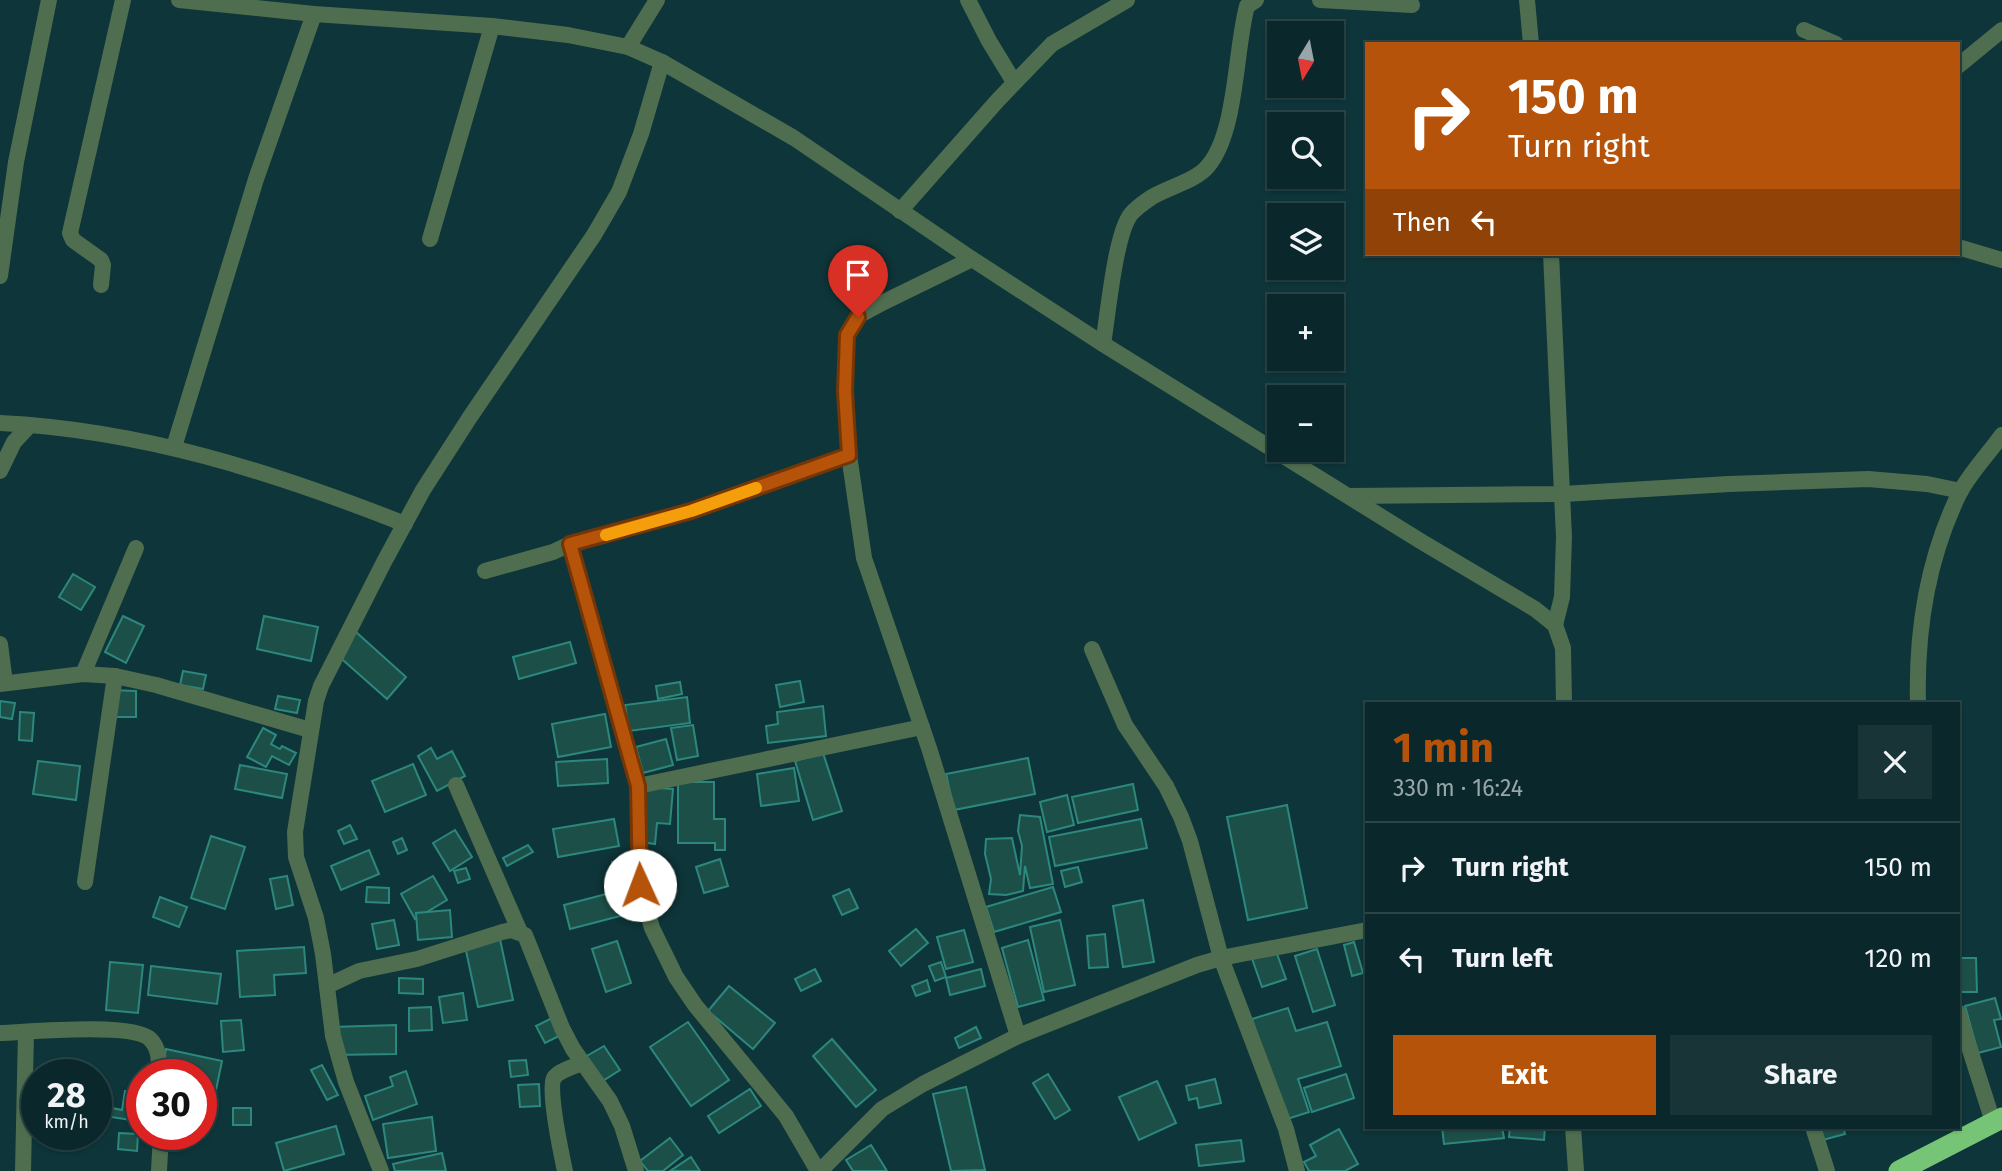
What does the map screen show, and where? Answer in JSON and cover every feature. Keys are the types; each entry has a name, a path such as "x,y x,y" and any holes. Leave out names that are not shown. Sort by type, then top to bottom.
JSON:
{"highway":[{"path":"1899,1171 1924,1166 1997,1120"}],"street":[{"path":"0,276 16,162 50,0"},
{"path":"101,285 101,260 73,240 70,233 123,0"},
{"path":"179,0 314,14 492,26 568,35 628,47 662,62 794,138 1103,344 1535,608 1555,625 1563,648 1564,702"},
{"path":"628,47 657,0"},
{"path":"968,0 1014,82"},
{"path":"900,211 1014,82 1052,44 1127,0"},
{"path":"1103,344 1121,233 1131,213 1153,196 1181,184 1208,167 1223,139 1237,77 1247,6 1256,0"},
{"path":"1320,0 1412,5"},
{"path":"1527,0 1531,42"},
{"path":"174,447 256,179 314,14"},
{"path":"430,239 492,26"},
{"path":"1804,30 1831,42"},
{"path":"1960,64 2002,30"},
{"path":"381,1171 346,1082 332,1036 316,918 296,857 295,844 310,730 321,686 405,524 470,417 594,235 619,192 662,62"},
{"path":"1960,248 2002,260"},
{"path":"1551,256 1564,537 1562,597 1555,625"},
{"path":"972,259 858,317 847,335 845,391 849,455 864,558 922,727 1018,1036"},
{"path":"0,423 72,429 174,447 321,491 405,524"},
{"path":"0,471 14,442 30,425"},
{"path":"1918,702 1921,621 1933,562 1961,491 2002,435"},
{"path":"485,571 553,552 570,544 691,511 849,455"},
{"path":"1349,496 1563,494 1868,479 1927,484 1961,491"},
{"path":"570,544 638,786 640,885 652,928 676,977 695,1005 786,1116 819,1171 895,1100 1018,1036 1197,965 1365,930"},
{"path":"83,674 136,548"},
{"path":"0,644 2,684 83,674 115,676 156,685 310,730"},
{"path":"1092,649 1125,725 1167,786 1181,817 1190,841 1221,958 1286,1129 1297,1171"},
{"path":"85,882 115,676"},
{"path":"638,786 922,727"},
{"path":"456,785 520,932 529,941 547,993 573,1049 610,1101 622,1126 636,1171"},
{"path":"327,986 359,971 417,959 502,932 520,932"},
{"path":"1960,1018 1997,1120"},
{"path":"0,1033 114,1029 147,1036 157,1049 158,1059"},
{"path":"23,1171 26,1032"},
{"path":"565,1171 555,1115 553,1081 556,1076 583,1063"},
{"path":"1573,1129 1576,1171"},
{"path":"1814,1129 1827,1171"},
{"path":"159,1171 160,1150"}],"building":[{"path":"73,574 95,587 81,610 59,597"},
{"path":"123,616 144,626 126,663 105,652"},
{"path":"264,616 318,627 311,661 257,649"},
{"path":"356,632 406,677 387,699 336,654"},
{"path":"570,642 576,663 519,679 513,657"},
{"path":"183,671 206,675 203,689 180,685"},
{"path":"800,681 804,702 780,707 776,685"},
{"path":"680,682 682,694 658,699 656,686"},
{"path":"111,690 136,691 136,717 110,717"},
{"path":"278,696 300,700 297,713 275,709"},
{"path":"687,697 690,723 629,731 625,705"},
{"path":"0,701 15,703 12,719 0,717"},
{"path":"823,706 826,736 768,743 766,726 778,724 777,712"},
{"path":"20,712 34,713 32,741 19,740"},
{"path":"605,714 611,747 558,757 552,724"},
{"path":"693,725 698,756 677,760 671,728"},
{"path":"263,728 276,735 271,744 296,753 289,765 272,756 266,767 247,757"},
{"path":"666,739 673,765 643,773 636,747"},
{"path":"431,748 437,759 452,751 465,776 437,791 418,756"},
{"path":"823,753 842,811 813,820 795,761"},
{"path":"1028,758 1035,794 954,810 946,774"},
{"path":"607,759 608,783 558,786 556,762"},
{"path":"38,761 80,766 76,800 33,794"},
{"path":"413,764 426,795 385,812 372,781"},
{"path":"240,765 287,774 282,798 235,789"},
{"path":"794,768 799,801 761,806 757,774"},
{"path":"678,782 714,782 714,819 725,819 725,850 715,850 715,843 678,843"},
{"path":"1133,784 1138,810 1078,823 1072,797"},
{"path":"645,787 673,789 670,824 657,823 655,844 641,842"},
{"path":"1067,795 1074,825 1047,832 1040,802"},
{"path":"1287,805 1307,908 1248,920 1227,817"},
{"path":"1020,815 1040,817 1053,884 1030,888 1025,866 1023,891 1006,895 989,894 991,879 985,854 986,839 1012,838 1020,875"},
{"path":"614,819 619,846 558,857 553,829"},
{"path":"1141,819 1147,848 1055,866 1049,837"},
{"path":"350,825 357,839 344,844 338,831"},
{"path":"455,830 472,857 450,871 433,843"},
{"path":"211,836 245,847 225,909 191,898"},
{"path":"402,838 407,850 398,854 393,842"},
{"path":"528,845 533,852 507,866 503,858"},
{"path":"369,850 379,874 341,890 331,866"},
{"path":"720,859 728,886 704,893 696,867"},
{"path":"624,860 626,874 614,876 612,862"},
{"path":"1078,867 1082,882 1065,887 1061,871"},
{"path":"466,868 470,879 458,883 454,871"},
{"path":"287,876 293,905 276,909 270,879"},
{"path":"433,876 447,900 415,919 401,894"},
{"path":"367,887 389,888 389,903 366,902"},
{"path":"1053,887 1061,912 994,932 986,907"},
{"path":"849,889 858,908 842,915 833,896"},
{"path":"618,891 624,915 570,929 564,905"},
{"path":"160,897 187,907 179,927 153,917"},
{"path":"1143,900 1154,962 1123,967 1113,906"},
{"path":"450,910 452,937 418,940 416,913"},
{"path":"394,920 399,945 377,949 372,924"},
{"path":"1060,920 1075,985 1044,992 1030,927"},
{"path":"916,929 928,943 901,966 889,951"},
{"path":"964,930 973,962 946,969 937,937"},
{"path":"1105,934 1108,967 1089,968 1087,936"},
{"path":"500,939 513,1000 478,1007 465,946"},
{"path":"1028,940 1044,1000 1018,1007 1002,948"},
{"path":"617,941 631,983 606,992 592,949"},
{"path":"1354,942 1363,973 1352,976 1344,945"},
{"path":"304,947 306,973 274,975 275,995 240,997 237,951"},
{"path":"1275,948 1286,979 1262,987 1251,956"},
{"path":"1317,949 1335,1005 1313,1012 1295,956"},
{"path":"1960,958 1976,958 1977,992 1960,992"},
{"path":"110,962 143,965 138,1013 106,1010"},
{"path":"941,962 946,977 935,981 929,966"},
{"path":"151,966 221,974 217,1004 148,995"},
{"path":"815,969 821,981 801,991 795,979"},
{"path":"981,969 985,986 950,995 946,978"},
{"path":"399,978 423,979 423,994 399,993"},
{"path":"927,980 930,991 916,996 912,986"},
{"path":"729,986 775,1023 753,1049 708,1011"},
{"path":"463,993 467,1020 443,1023 439,997"},
{"path":"1995,998 2001,1019 1994,1020 2001,1047 1978,1053 1965,1006"},
{"path":"431,1007 432,1030 409,1031 409,1008"},
{"path":"1288,1008 1296,1031 1327,1022 1341,1066 1298,1079 1309,1112 1284,1120 1252,1019"},
{"path":"552,1018 561,1035 545,1043 536,1026"},
{"path":"241,1020 244,1050 223,1052 221,1021"},
{"path":"688,1022 729,1080 691,1106 650,1047"},
{"path":"396,1025 396,1054 333,1055 332,1027"},
{"path":"976,1027 981,1038 959,1048 955,1038"},
{"path":"832,1039 876,1090 856,1107 813,1056"},
{"path":"604,1046 620,1070 601,1082 585,1057"},
{"path":"166,1049 213,1059 164,1059"},
{"path":"217,1060 222,1061 217,1085"},
{"path":"526,1060 528,1075 511,1077 509,1061"},
{"path":"322,1065 338,1095 327,1100 311,1070"},
{"path":"406,1071 417,1104 373,1120 365,1096 393,1086 390,1077"},
{"path":"1048,1074 1070,1110 1055,1119 1033,1083"},
{"path":"1346,1074 1354,1098 1312,1112 1304,1088"},
{"path":"1215,1079 1221,1103 1199,1108 1197,1098 1189,1100 1186,1086"},
{"path":"1157,1081 1176,1123 1139,1140 1119,1097"},
{"path":"539,1084 540,1106 520,1107 518,1085"},
{"path":"966,1087 985,1170 951,1171 933,1094"},
{"path":"750,1089 761,1106 719,1133 708,1116"},
{"path":"126,1091 126,1119 112,1117 112,1108 122,1110"},
{"path":"233,1108 251,1108 251,1125 233,1125"},
{"path":"432,1117 436,1151 388,1158 383,1124"},
{"path":"336,1126 344,1154 284,1171 276,1143"},
{"path":"1339,1129 1358,1164 1345,1171 1309,1171 1304,1162 1316,1156 1310,1145"},
{"path":"1442,1129 1502,1129 1504,1138 1444,1144"},
{"path":"1510,1129 1545,1129 1544,1140 1509,1137"},
{"path":"1816,1129 1844,1129 1845,1134 1819,1141"},
{"path":"119,1133 126,1133 126,1150 118,1149"},
{"path":"670,1138 683,1155 663,1171 648,1171 640,1161"},
{"path":"1241,1140 1244,1161 1199,1166 1196,1145"},
{"path":"871,1145 887,1171 853,1171 846,1160"},
{"path":"442,1153 446,1171 395,1171 393,1164"},
{"path":"691,1157 700,1171 670,1171"}],"slow traffic":[{"path":"606,535 691,511 756,488"}],"route":[{"path":"640,885 638,786 570,544 691,511 849,455 845,391 847,335 858,317"}]}
